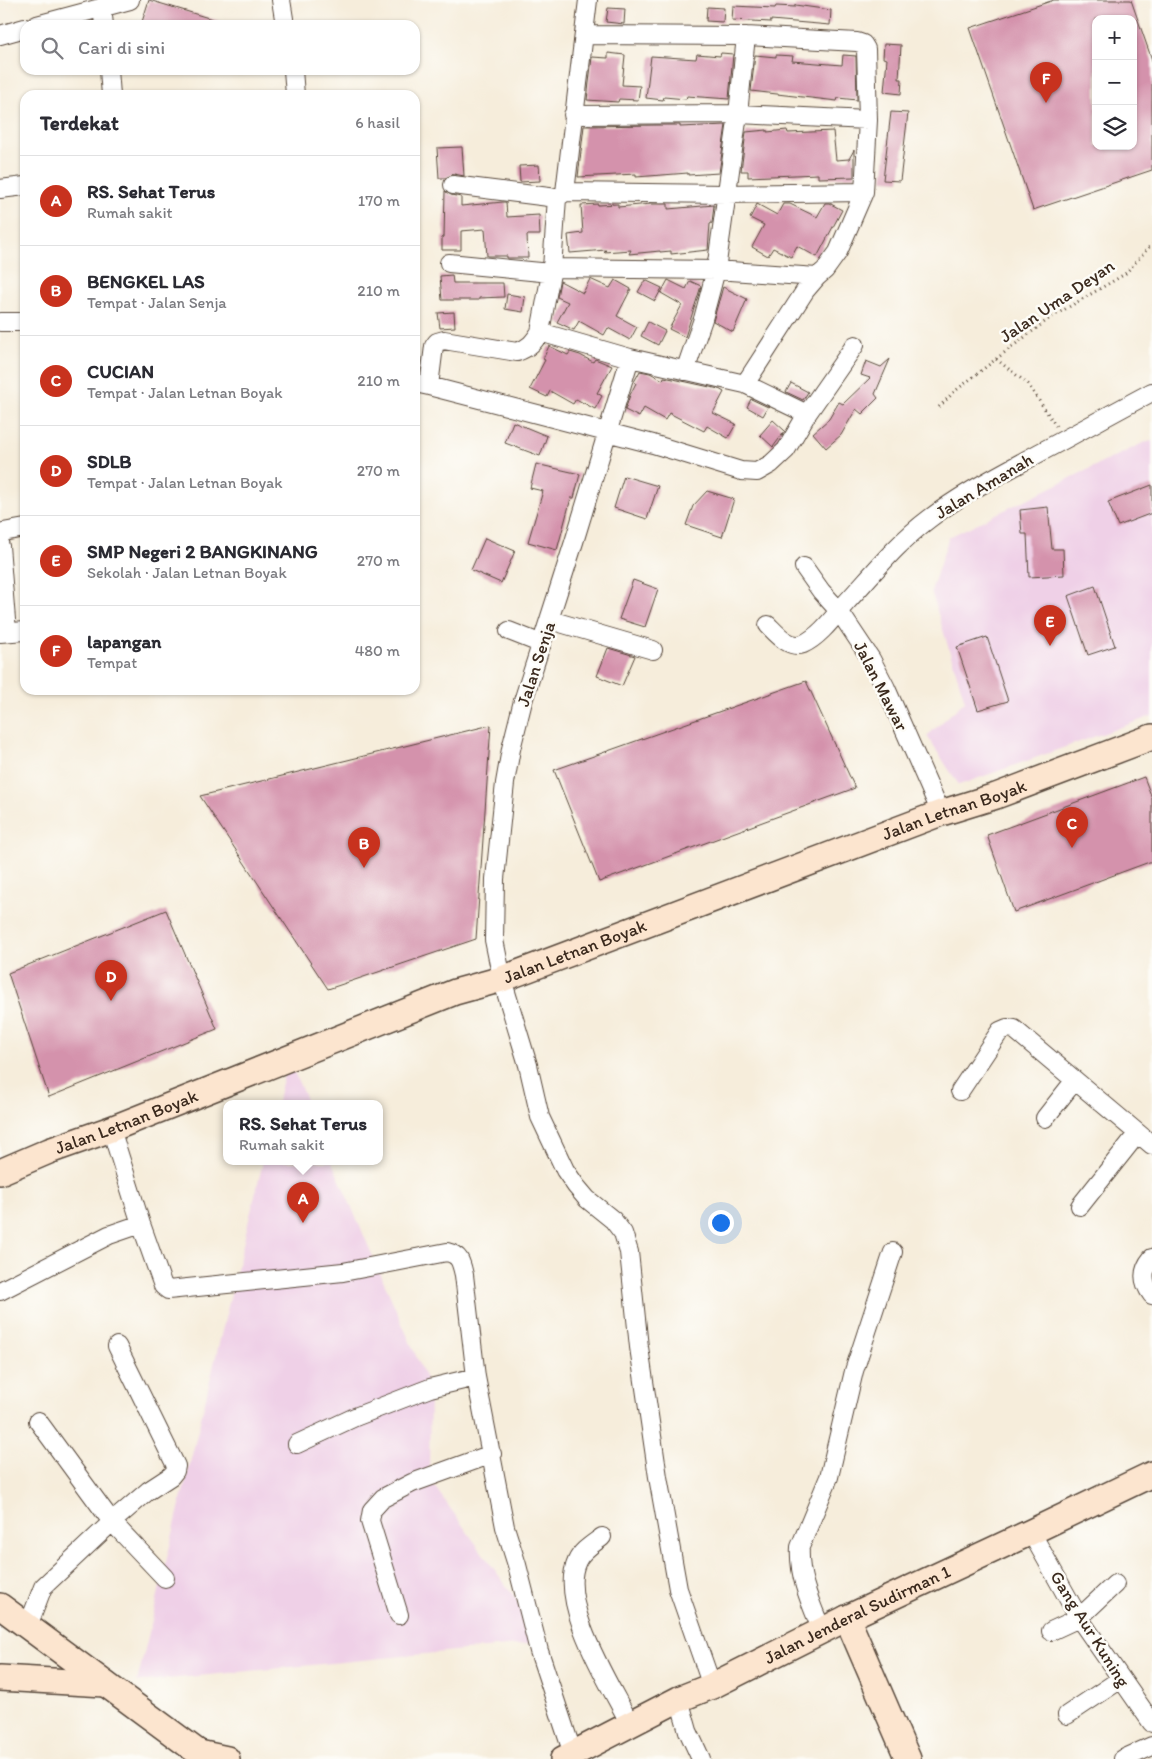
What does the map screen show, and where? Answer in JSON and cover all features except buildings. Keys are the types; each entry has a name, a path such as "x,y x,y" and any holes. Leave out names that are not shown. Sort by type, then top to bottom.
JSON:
{"street":[{"path":"55,20 130,0"},
{"path":"281,0 284,20"},
{"path":"588,0 552,271 540,332 534,342 525,350 517,352 444,340 437,342 434,346 422,385 653,444 741,471 757,472 771,464 786,450 807,414 856,345"},
{"path":"102,7 103,20"},
{"path":"0,35 20,29"},
{"path":"584,35 746,36 857,42 863,44 866,49 868,120 864,192 838,252 825,270 805,291 745,384"},
{"path":"685,371 703,319 716,270 738,114 746,36"},
{"path":"110,75 111,90"},
{"path":"293,75 295,90"},
{"path":"574,116 738,114 868,120"},
{"path":"453,185 561,195 864,192"},
{"path":"0,188 20,186"},
{"path":"449,263 552,271 716,270 817,277"},
{"path":"0,322 20,322"},
{"path":"540,332 630,358 745,384 807,414"},
{"name":"Jalan Senja","path":"630,358 550,620 523,701 511,749 505,783 495,879 494,940 502,979 528,1065 540,1117 565,1170 576,1186 623,1233 629,1252 639,1347 658,1477 678,1589 712,1686"},
{"name":"Jalan Amanah","path":"768,625 781,639 794,644 801,644 816,635 905,538 965,493 1152,392"},
{"path":"0,537 3,532 20,529"},
{"path":"0,546 3,633 20,631"},
{"name":"Jalan Mawar","path":"804,567 821,591 839,611 871,659 941,813"},
{"path":"550,620 652,650"},
{"path":"509,631 542,644"},
{"name":"Jalan Letnan Boyak","path":"0,1172 48,1151 111,1129 455,992 502,979 941,813 996,796 1152,738"},
{"path":"960,1091 1000,1031 1007,1028 1014,1029 1145,1139 1080,1206"},
{"path":"1045,1118 1075,1080"},
{"path":"111,1129 141,1224 163,1286 168,1290 343,1272 447,1252 455,1254 460,1259 464,1275 476,1377 505,1528 517,1565 568,1756"},
{"path":"0,1291 109,1235 141,1224"},
{"path":"822,1631 802,1580 800,1547 829,1477 854,1371 893,1252"},
{"path":"1152,1258 1147,1264 1143,1279 1152,1295"},
{"path":"28,1626 43,1587 112,1522 176,1471 176,1466 117,1346"},
{"path":"297,1444 430,1388 476,1377"},
{"path":"38,1421 112,1522 165,1578"},
{"path":"399,1615 370,1521 372,1510 383,1498 412,1483 492,1454"},
{"name":"Jalan Jenderal Sudirman 1","path":"568,1756 679,1698 712,1686 847,1618 1152,1474"},
{"name":"Gang Aur Kuning","path":"1031,1532 1079,1618 1152,1722"},
{"path":"602,1537 582,1553 577,1562 574,1572 574,1599 583,1632 630,1724"},
{"path":"1052,1631 1079,1618 1115,1584"},
{"path":"0,1606 199,1756 227,1759"},
{"path":"847,1618 908,1759"},
{"path":"0,1678 105,1684"},
{"path":"1067,1715 1121,1679"},
{"path":"679,1698 688,1731 701,1759"},
{"path":"1123,1759 1152,1746"}],"path":[{"name":"Jalan Uma Deyan","path":"939,407 954,392 1050,318 1125,274 1152,244"},
{"path":"996,359 1028,384 1065,439"}],"shaded area":[{"path":"1152,441 1152,716 959,785 927,736 965,701 931,591 949,537 1143,443"},
{"path":"288,1058 306,1100 278,1100"},
{"path":"262,1165 333,1165 430,1388 429,1479 547,1642 137,1682"}],"place":[{"name":"lapangan","path":"1046,103"},
{"name":"SMP Negeri 2 BANGKINANG","path":"1050,646"},
{"name":"CUCIAN","path":"1072,848"},
{"name":"BENGKEL LAS","path":"364,868"},
{"name":"SDLB","path":"111,1001"},
{"name":"RS. Sehat Terus","path":"303,1223"}]}
